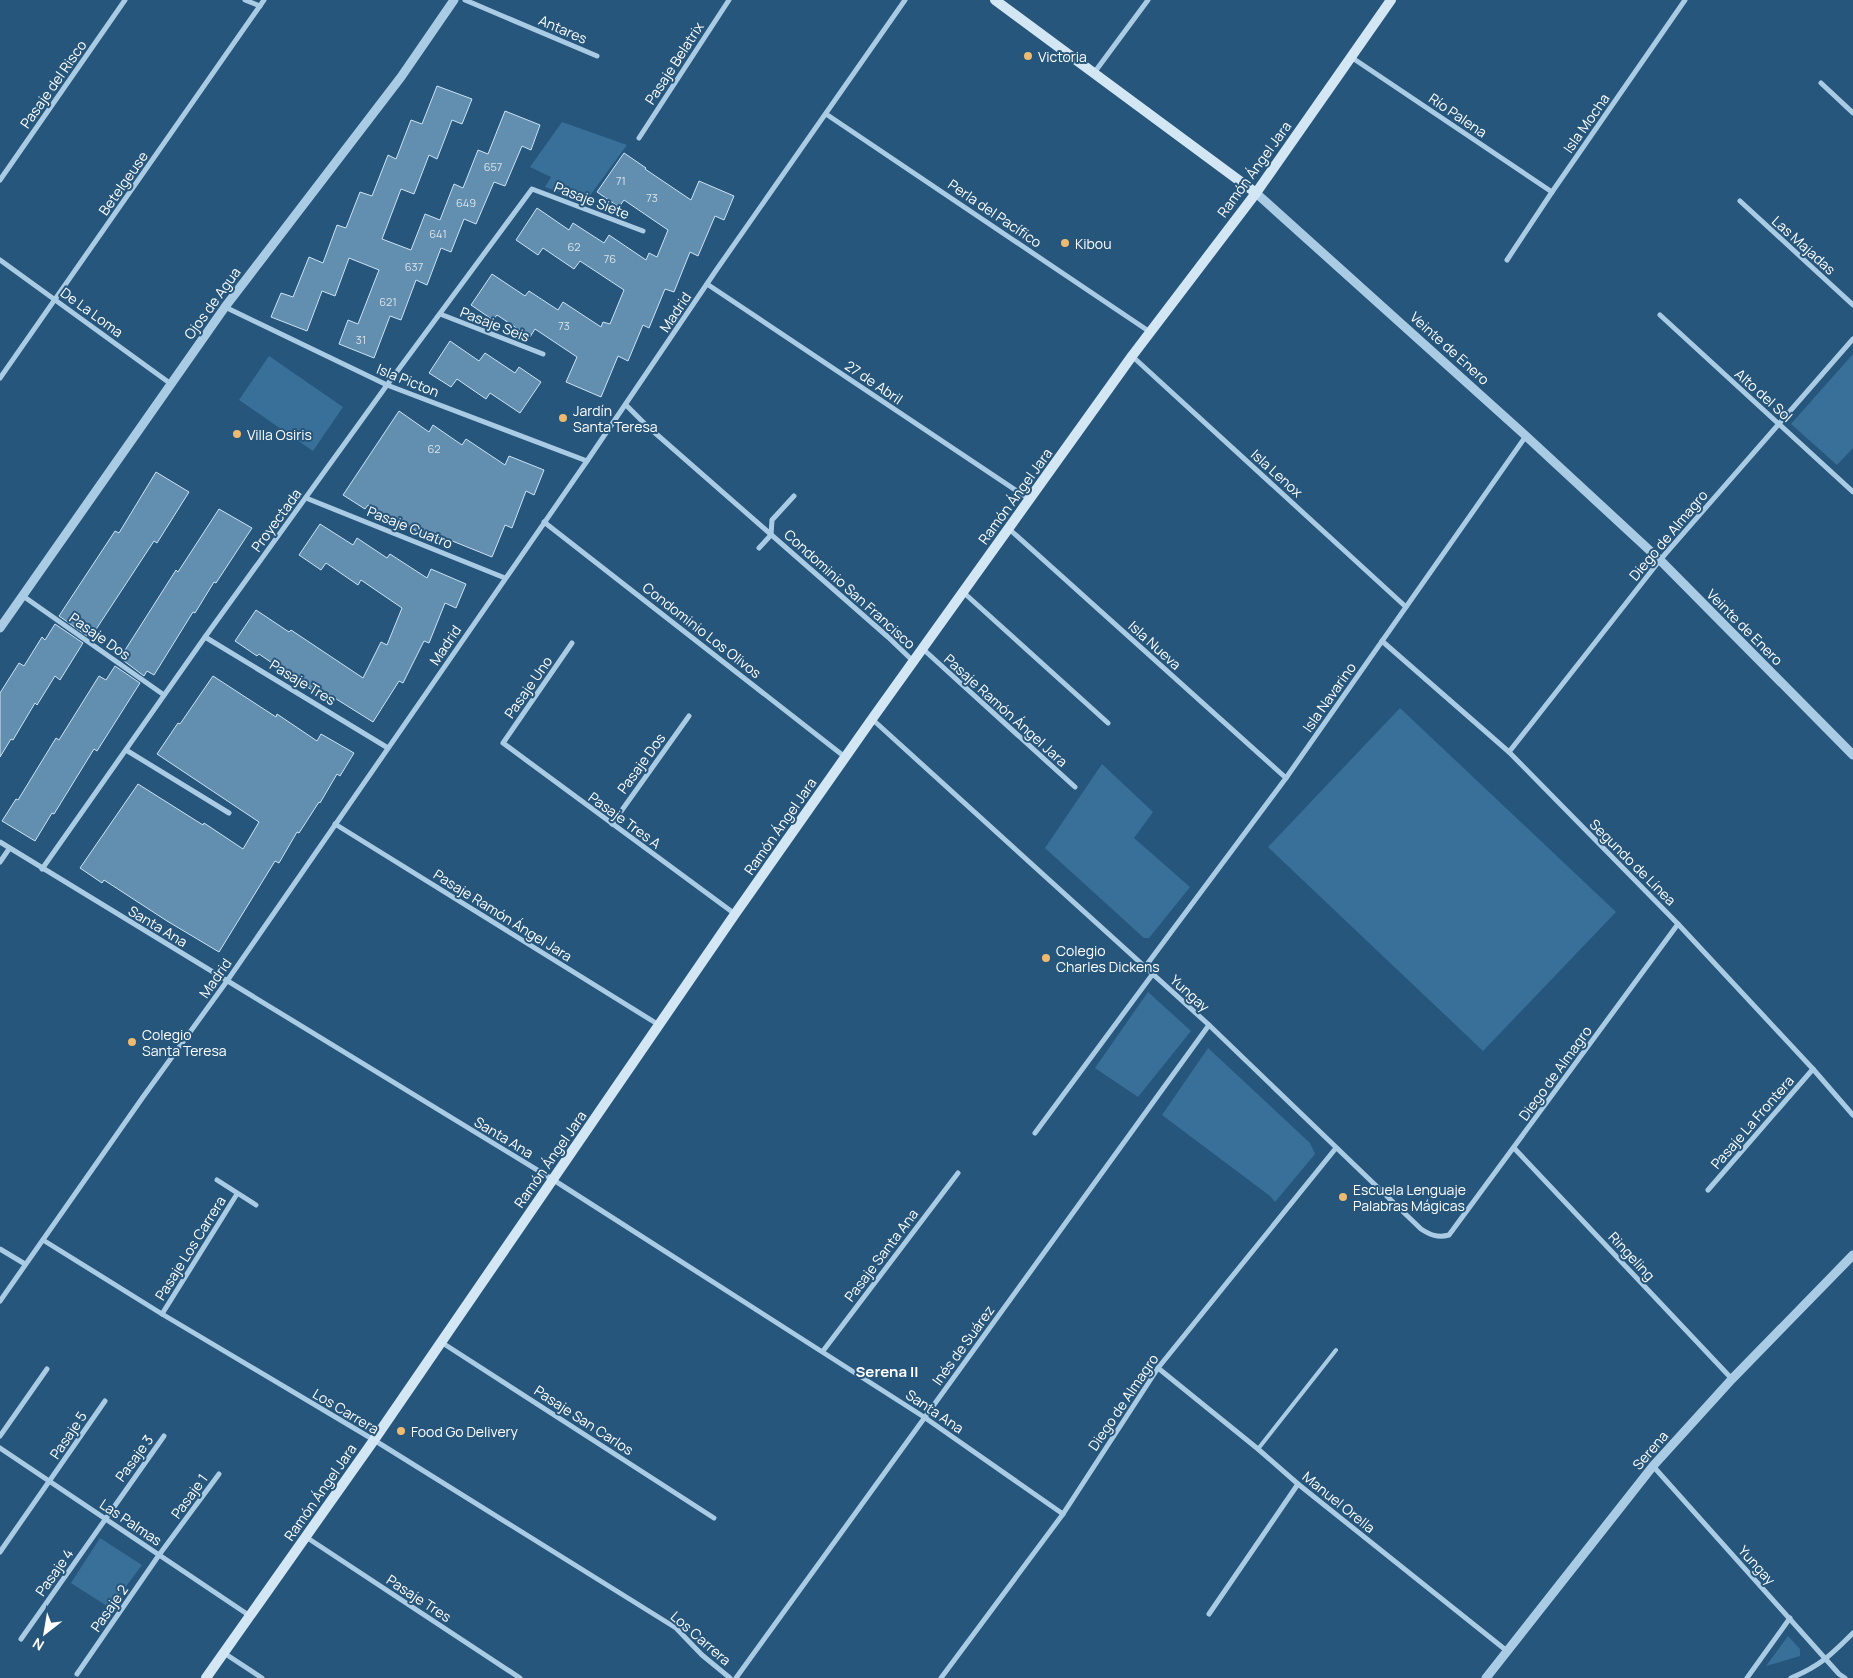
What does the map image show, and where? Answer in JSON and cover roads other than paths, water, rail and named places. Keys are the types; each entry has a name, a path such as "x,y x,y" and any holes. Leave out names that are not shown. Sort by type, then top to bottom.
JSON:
{"main road":[{"name":"Veinte de Enero","path":"995,0 1256,193"},
{"name":"Ramón Ángel Jara","path":"206,1678 374,1440 735,914 872,719 1132,356 1256,193 1391,0"}],"street":[{"name":"Pasaje del Risco","path":"0,180 125,0"},
{"path":"245,0 260,6"},
{"name":"Betelgeuse","path":"0,378 264,0"},
{"name":"Ojos de Agua","path":"0,628 225,307 401,77 454,0"},
{"name":"Antares","path":"465,0 597,56"},
{"name":"Pasaje Belatrix","path":"639,138 729,0"},
{"name":"Madrid","path":"0,1300 227,981 905,0"},
{"path":"1094,74 1148,0"},
{"name":"Isla Mocha","path":"1508,260 1552,192 1684,0"},
{"name":"Río Palena","path":"1351,57 1552,192"},
{"path":"1821,83 1853,113"},
{"name":"Perla del Pacífico","path":"826,114 1150,332"},
{"name":"Pasaje Siete","path":"532,188 643,232"},
{"name":"Proyectada","path":"42,869 205,637 532,188"},
{"name":"Veinte de Enero","path":"1256,193 1526,436 1660,560 1853,755"},
{"name":"Las Majadas","path":"1740,201 1853,305"},
{"name":"De La Loma","path":"0,260 171,384"},
{"name":"27 de Abril","path":"707,284 1029,499"},
{"name":"Isla Picton","path":"225,307 387,385 587,461"},
{"name":"Pasaje Seis","path":"440,314 543,354"},
{"name":"Alto del Sol","path":"1660,315 1853,492"},
{"name":"Diego de Almagro","path":"1509,752 1660,560 1853,339"},
{"name":"Isla Lenox","path":"1132,356 1406,607"},
{"name":"Condominio San Francisco","path":"626,405 646,425 913,661"},
{"name":"Isla Navarino","path":"1144,967 1286,778 1526,436"},
{"name":"Condominio San Francisco","path":"759,548 771,534 772,520 794,496"},
{"name":"Pasaje Cuatro","path":"306,498 505,578"},
{"name":"Condominio Los Olivos","path":"544,522 846,758"},
{"name":"Isla Nueva","path":"1008,528 1286,778"},
{"path":"962,592 1108,723"},
{"name":"Pasaje Dos","path":"23,596 164,695"},
{"name":"Pasaje Tres","path":"205,637 388,748"},
{"name":"Segundo de Línea","path":"1382,640 1509,752 1678,924 1813,1069 1853,1115"},
{"name":"Pasaje Uno","path":"503,743 572,643"},
{"name":"Pasaje Ramón Ángel Jara","path":"922,649 1075,787"},
{"name":"Pasaje Dos","path":"612,824 690,716"},
{"name":"Yungay","path":"872,719 1208,1026 1421,1229 1434,1236 1442,1237 1449,1235"},
{"name":"Pasaje Tres A","path":"503,743 735,914"},
{"path":"126,750 229,813"},
{"name":"Pasaje Ramón Ángel Jara","path":"335,824 659,1025"},
{"name":"Santa Ana","path":"0,842 552,1180 924,1417 1063,1514"},
{"path":"0,862 9,849"},
{"name":"Diego de Almagro","path":"1449,1235 1678,924"},
{"path":"1035,1133 1152,975"},
{"name":"Inés de Suárez","path":"736,1678 1208,1026"},
{"name":"Pasaje La Frontera","path":"1708,1190 1813,1069"},
{"name":"Diego de Almagro","path":"941,1678 1063,1514 1158,1368 1336,1148"},
{"name":"Ringeling","path":"1514,1148 1732,1379"},
{"name":"Pasaje Santa Ana","path":"823,1352 958,1173"},
{"name":"Pasaje Los Carrera","path":"217,1180 256,1205"},
{"name":"Pasaje Los Carrera","path":"162,1314 237,1194"},
{"name":"Los Carrera","path":"43,1240 162,1314 374,1440 676,1628 702,1656 730,1678"},
{"path":"0,1249 25,1264"},
{"name":"Serena","path":"1486,1678 1653,1466 1732,1379 1853,1255"},
{"name":"Pasaje San Carlos","path":"441,1342 714,1518"},
{"name":"Manuel Orella","path":"1158,1368 1258,1448 1298,1484 1507,1651"},
{"path":"0,1436 47,1369"},
{"name":"Pasaje 5","path":"0,1552 105,1401"},
{"name":"Pasaje 3","path":"106,1518 164,1436"},
{"name":"Las Palmas","path":"0,1448 250,1616"},
{"name":"Yungay","path":"1653,1466 1845,1678"},
{"name":"Pasaje 1","path":"159,1555 219,1474"},
{"path":"1209,1614 1298,1484"},
{"name":"Pasaje 4","path":"21,1639 106,1518"},
{"name":"Pasaje Tres","path":"306,1537 520,1678"},
{"name":"Pasaje 2","path":"77,1674 159,1555"},
{"path":"1747,1678 1790,1618"},
{"path":"1791,1678 1810,1670 1826,1659 1853,1633"},
{"path":"224,1653 262,1678"}],"lane":[{"path":"1258,1448 1336,1350"}],"place":[{"name":"Victoria","path":"1028,56"},
{"name":"Kibou","path":"1065,243"},
{"name":"Jardín Santa Teresa","path":"563,418"},
{"name":"Villa Osiris","path":"237,434"},
{"name":"Colegio Charles Dickens","path":"1046,958"},
{"name":"Colegio Santa Teresa","path":"132,1042"},
{"name":"Escuela Lenguaje Palabras Mágicas","path":"1343,1197"},
{"name":"Food Go Delivery","path":"401,1431"}],"district":[{"name":"Serena II","path":"887,1371"}]}
